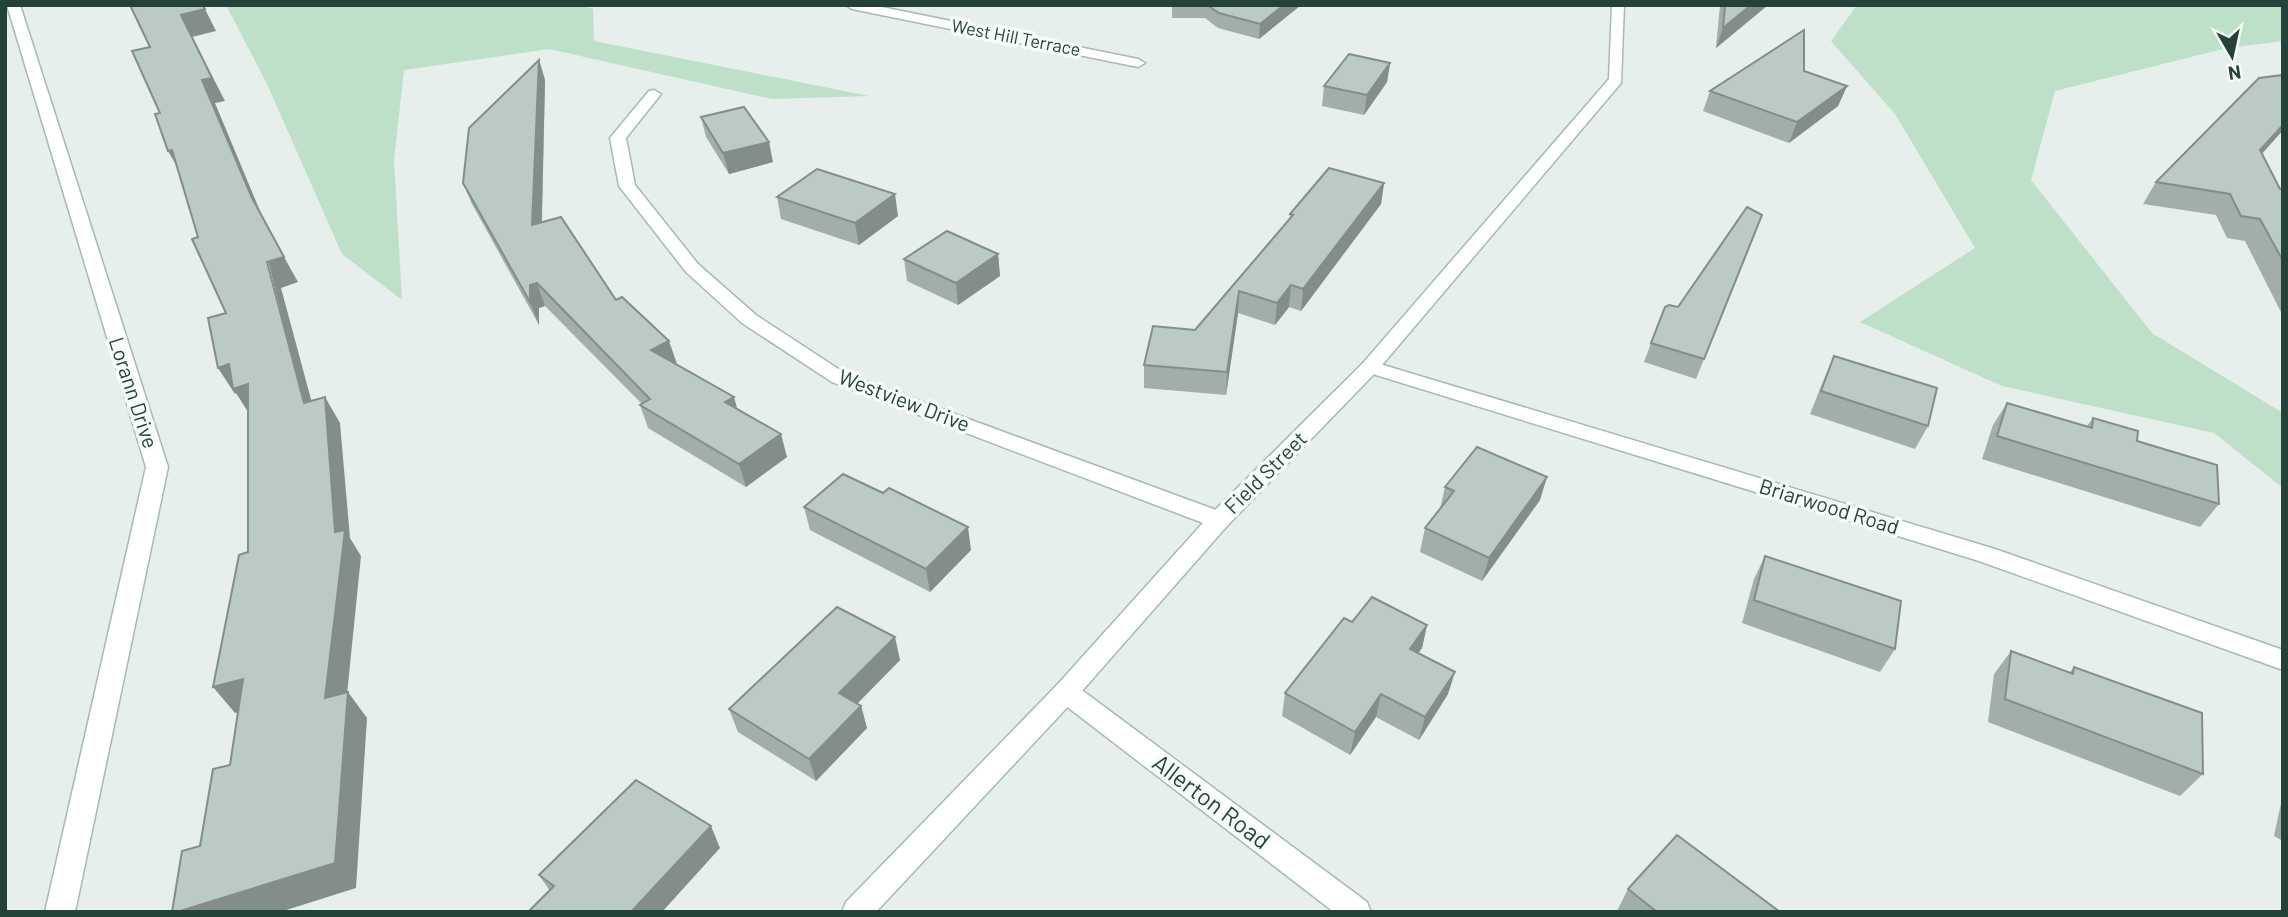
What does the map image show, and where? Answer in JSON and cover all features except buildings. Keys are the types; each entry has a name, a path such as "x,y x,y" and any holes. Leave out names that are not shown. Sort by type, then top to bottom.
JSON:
{"street":[{"name":"West Hill Terrace","path":"852,5 1138,63"},
{"name":"Field Street","path":"856,912 1066,692 1219,520 1370,367 1616,80 1618,5"},
{"name":"Lorann Drive","path":"11,12 157,467 60,912"},
{"name":"Westview Drive","path":"654,94 618,138 627,186 691,268 749,319 839,378 1219,520"},
{"name":"Briarwood Road","path":"1370,367 1987,555 2283,660"},
{"name":"Allerton Road","path":"1066,692 1357,912"}],"green space":[{"path":"226,5 581,5 593,9 594,41 869,96 772,99 549,49 404,70 394,160 402,300 342,254 267,84"},
{"path":"1857,5 2283,5 2283,41 2227,48 2055,91 2031,180 2152,333 2283,413 2283,488 2214,433 2002,386 1860,322 1975,248 1895,114 1831,41"}]}
